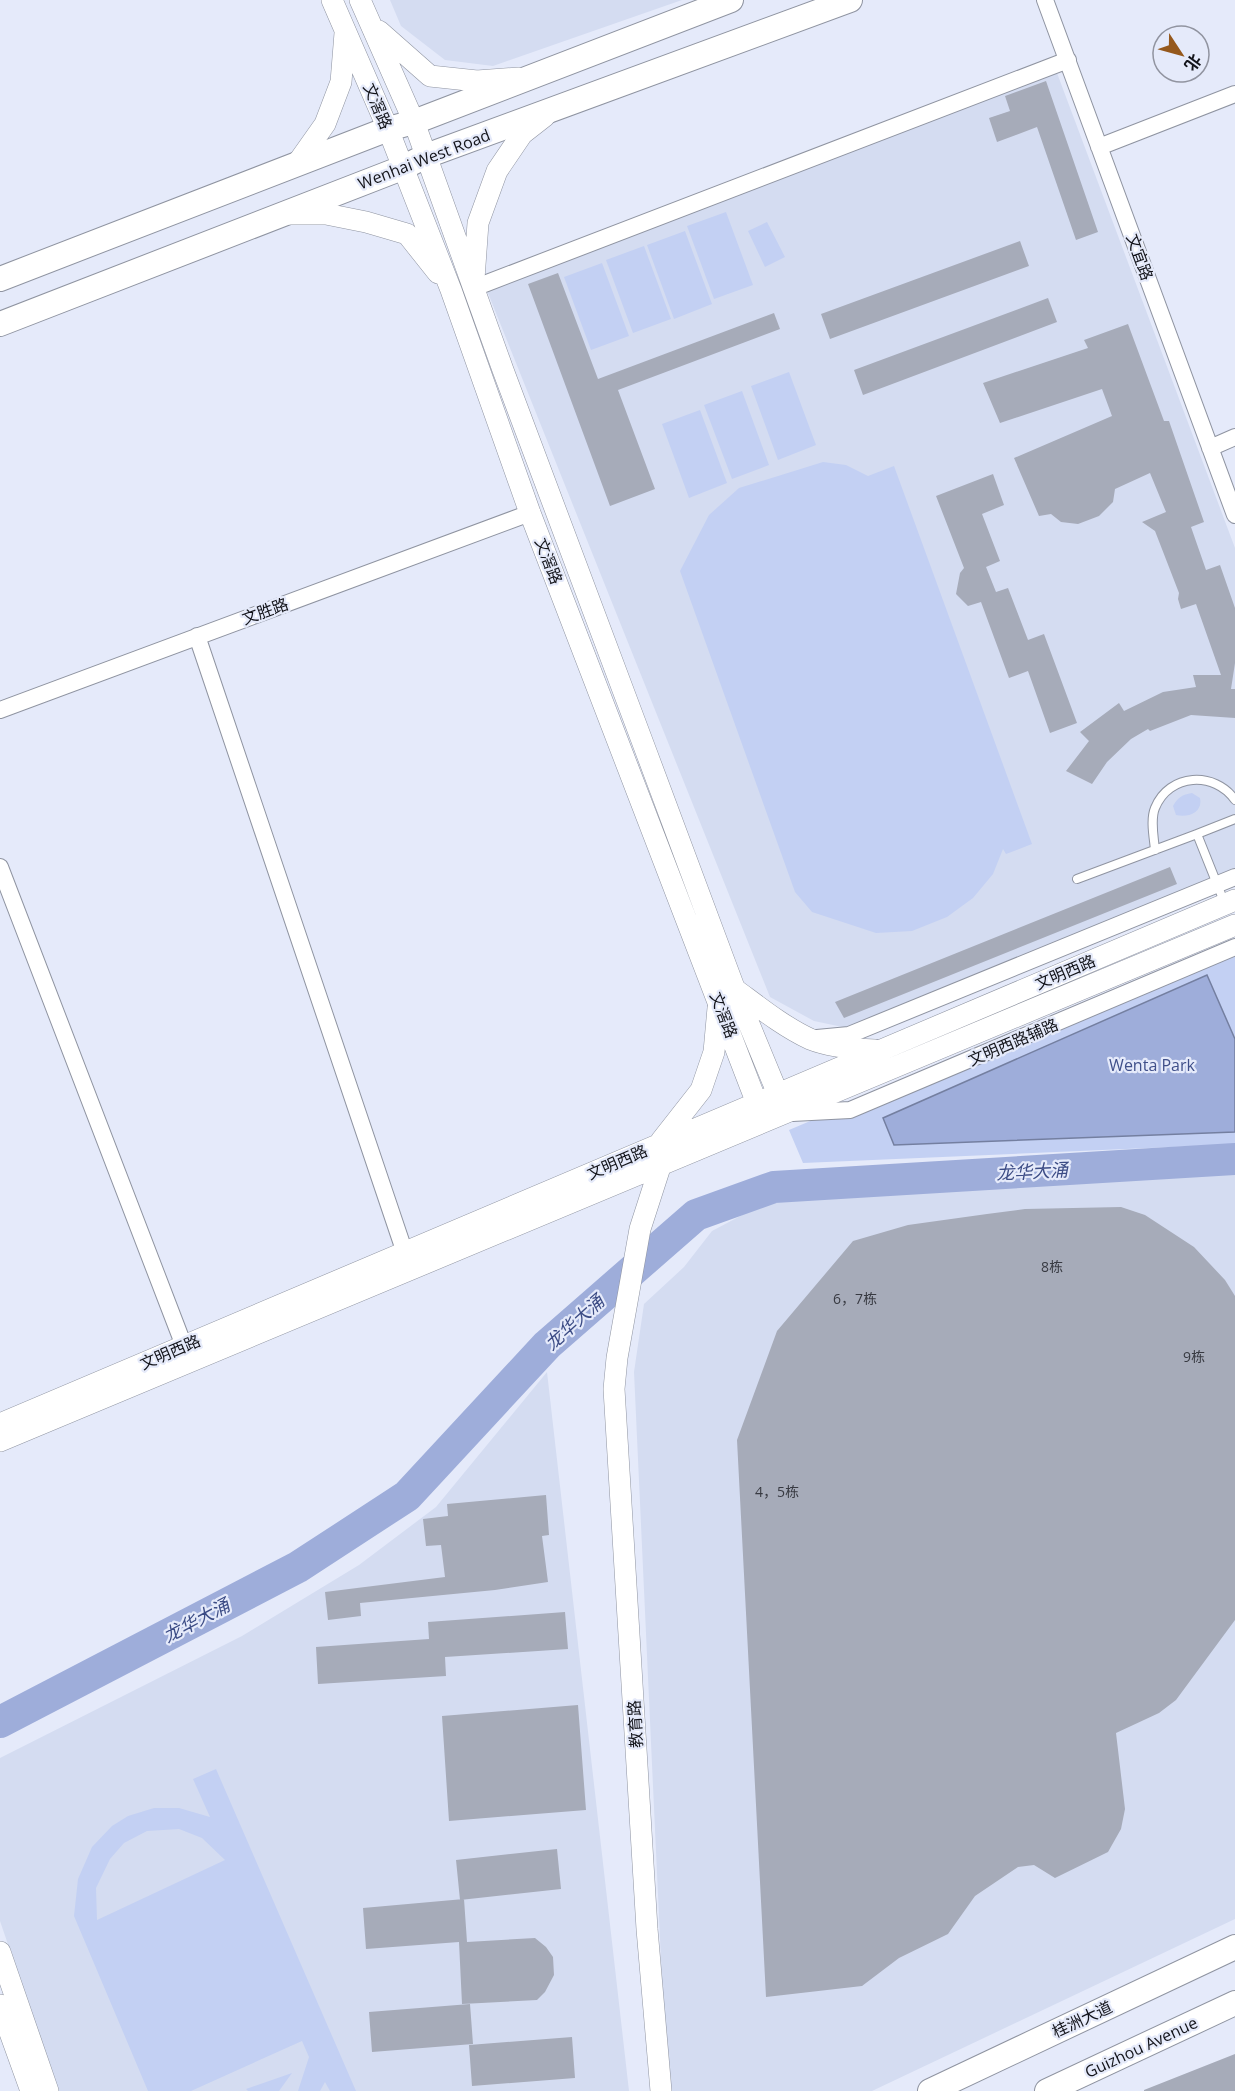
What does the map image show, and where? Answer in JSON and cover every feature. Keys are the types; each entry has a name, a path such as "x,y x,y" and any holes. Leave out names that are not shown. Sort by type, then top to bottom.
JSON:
{"main road":[{"path":"0,279 731,0"},
{"name":"Wenhai West Road","path":"0,324 402,168 426,156 850,0"},
{"name":"桂洲大道","path":"930,2091 1235,1947"},
{"name":"Guizhou Avenue","path":"1047,2091 1235,2003"}],"street":[{"name":"文滘路","path":"332,0 388,129 451,290 530,513 727,995 778,1093 785,1114"},
{"name":"文滘路","path":"360,0 414,122 474,288 727,995 764,1123"},
{"name":"文宜路","path":"1045,0 1235,515"},
{"path":"371,23 398,50 430,76 477,81 531,77"},
{"path":"296,165 325,124 341,82 345,29"},
{"path":"553,110 522,134 497,171 478,223 474,288 1068,60"},
{"path":"1099,147 1235,94"},
{"path":"282,214 326,214 366,222 406,234 451,290"},
{"path":"1210,448 1235,437"},
{"name":"文胜路","path":"0,710 530,513"},
{"path":"197,636 405,1253"},
{"path":"0,867 184,1347"},
{"path":"811,1039 849,1035 1235,877"},
{"name":"文明西路","path":"0,1441 380,1284 660,1154 757,1102 1230,902"},
{"name":"文明西路","path":"0,1424 405,1253 660,1154 764,1123 1235,925"},
{"name":"文明西路辅路","path":"785,1114 850,1110 1235,947"},
{"path":"660,1154 701,1090 714,1052 727,995 773,1016 811,1039 848,1048 878,1050"},
{"name":"教育路","path":"660,1154 640,1229 617,1358 614,1389 647,1929 661,2091"},
{"path":"0,1952 48,2091"},
{"path":"0,2005 31,2091"}],"lane":[{"path":"1155,850 1155,808 1169,789 1190,779 1215,782 1230,793 1235,800"},
{"path":"1077,879 1235,819"},
{"path":"1197,834 1217,885 1230,902"}],"shaded area":[{"path":"390,0 682,0 493,66 445,60 401,26"},
{"path":"1054,65 1235,548 1235,873 852,1029 814,1021 770,997 486,288"},
{"name":"Wenta Park","path":"1207,975 1235,1039 1235,1132 894,1145 883,1118"},
{"path":"1235,1170 1235,1919 872,2091 667,2091 634,1372 644,1304 684,1267 712,1231 763,1204 909,1188"},
{"path":"547,1372 629,2091 58,2091 0,1921 0,1758 242,1636 359,1565 436,1507"}],"green space":[{"path":"726,212 753,285 714,299 687,226"},
{"path":"767,222 785,257 765,267 748,231"},
{"path":"685,231 712,304 674,319 647,245"},
{"path":"644,246 671,319 633,333 606,260"},
{"path":"602,263 629,336 591,350 564,277"},
{"path":"789,372 816,445 778,460 751,386"},
{"path":"742,391 769,465 732,479 704,405"},
{"path":"700,410 727,483 689,498 662,424"},
{"path":"823,462 846,465 868,476 894,466 1032,844 1006,854 1003,849 993,874 973,898 947,917 912,931 876,933 812,912 795,892 680,571 709,515 739,488"},
{"path":"1192,793 1200,798 1197,810 1190,815 1176,815 1173,806 1175,803 1181,797"},
{"name":"Wenta Park","path":"1235,941 1235,1170 1221,1169 1218,1145 803,1163 789,1130"},
{"path":"216,1769 356,2091 330,2091 325,2082 320,2091 298,2091 309,2057 302,2041 191,2091 148,2091 74,1916 78,1879 92,1847 112,1826 128,1816 154,1808 179,1808 210,1817 193,1779","holes":["179,1829 202,1838 225,1860 97,1920 96,1888 110,1859 124,1843 147,1831"]},
{"path":"292,2073 279,2091 248,2091 246,2089"}],"building":[{"path":"1046,81 1098,232 1076,240 1037,127 997,142 989,118 1010,111 1005,96"},
{"path":"1020,241 1029,266 830,339 821,314"},
{"path":"558,273 598,379 774,313 780,329 618,390 655,489 610,506 528,284"},
{"path":"1048,298 1057,322 863,395 854,370"},
{"path":"1128,324 1164,421 1169,421 1204,522 1191,527 1206,570 1220,565 1235,608 1235,663 1231,689 1235,689 1235,718 1191,715 1150,731 1148,729 1131,739 1107,762 1092,784 1066,771 1089,741 1080,732 1119,703 1124,711 1163,692 1196,687 1193,675 1221,675 1196,604 1181,609 1179,593 1155,531 1142,522 1166,512 1150,473 1115,489 1113,502 1099,516 1078,524 1061,522 1051,514 1039,516 1014,458 1112,416 1102,389 1000,423 983,383 1088,348 1084,340"},
{"path":"993,474 1004,505 982,514 1000,561 986,567 996,592 1008,588 1028,640 1044,634 1077,723 1050,733 1028,671 1009,678 981,602 968,606 956,594 960,573 964,568 936,496"},
{"path":"1170,867 1177,884 844,1018 835,1002"},
{"path":"1121,1207 1145,1215 1194,1247 1225,1280 1235,1296 1235,1620 1176,1700 1159,1713 1116,1733 1125,1809 1121,1829 1108,1852 1055,1878 1034,1865 1018,1867 975,1896 948,1934 899,1958 862,1986 766,1997 737,1440 777,1331 853,1241 908,1225 1025,1209"},
{"path":"546,1495 549,1535 542,1536 548,1582 495,1590 360,1603 361,1616 328,1620 325,1592 445,1577 441,1545 426,1546 423,1519 448,1516 447,1504"},
{"path":"565,1612 568,1649 445,1657 446,1676 318,1684 316,1647 429,1639 428,1622"},
{"path":"578,1705 586,1810 449,1821 442,1716"},
{"path":"557,1849 561,1889 460,1900 456,1860"},
{"path":"464,1899 467,1942 535,1938 546,1947 553,1957 554,1975 545,1992 537,2000 462,2004 459,1942 366,1949 363,1908"},
{"path":"470,2004 473,2044 372,2052 369,2012"},
{"path":"572,2037 575,2078 472,2086 469,2045"},
{"path":"1235,2054 1235,2091 1144,2091 1144,2090"}],"waterway":[{"name":"龙华大涌","path":"0,1722 298,1567 407,1496 547,1345 696,1215 774,1187 1235,1159"}]}
